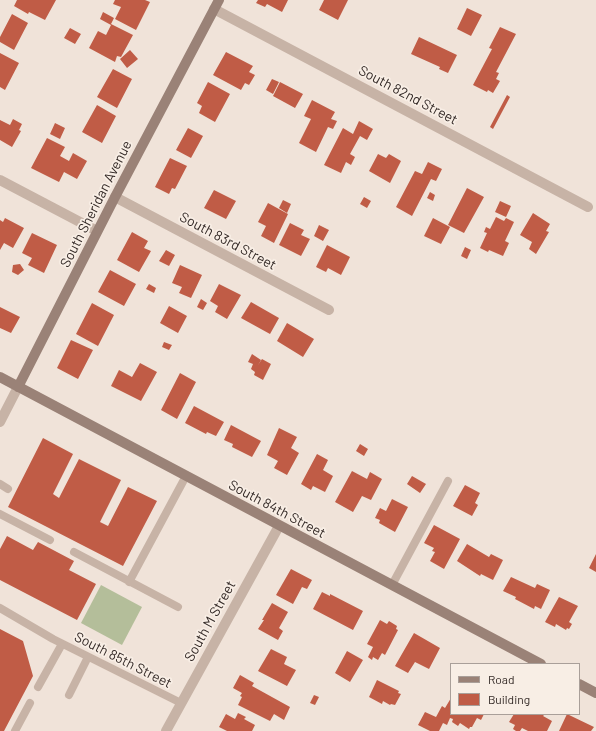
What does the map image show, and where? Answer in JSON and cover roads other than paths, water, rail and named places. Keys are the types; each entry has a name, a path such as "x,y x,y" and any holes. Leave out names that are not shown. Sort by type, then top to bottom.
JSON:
{"main road":[{"name":"South Sheridan Avenue","path":"18,387 97,231 217,4"},
{"name":"South 84th Street","path":"0,377 539,663"},
{"path":"580,685 596,693"}],"street":[{"name":"South 82nd Street","path":"217,4 588,207"},
{"path":"0,180 97,231"},
{"name":"South 83rd Street","path":"115,197 329,310"},
{"name":"South Sheridan Avenue","path":"0,422 18,387"},
{"name":"South M Street","path":"166,731 279,526"}],"lane":[{"path":"129,582 186,476"},
{"path":"392,585 448,480"},
{"path":"0,484 8,489"},
{"path":"0,514 50,540"},
{"path":"74,552 178,607"},
{"name":"South 85th Street","path":"0,608 62,644 181,703"},
{"path":"38,687 62,644"},
{"path":"69,695 88,657"},
{"path":"15,731 30,703"}]}
